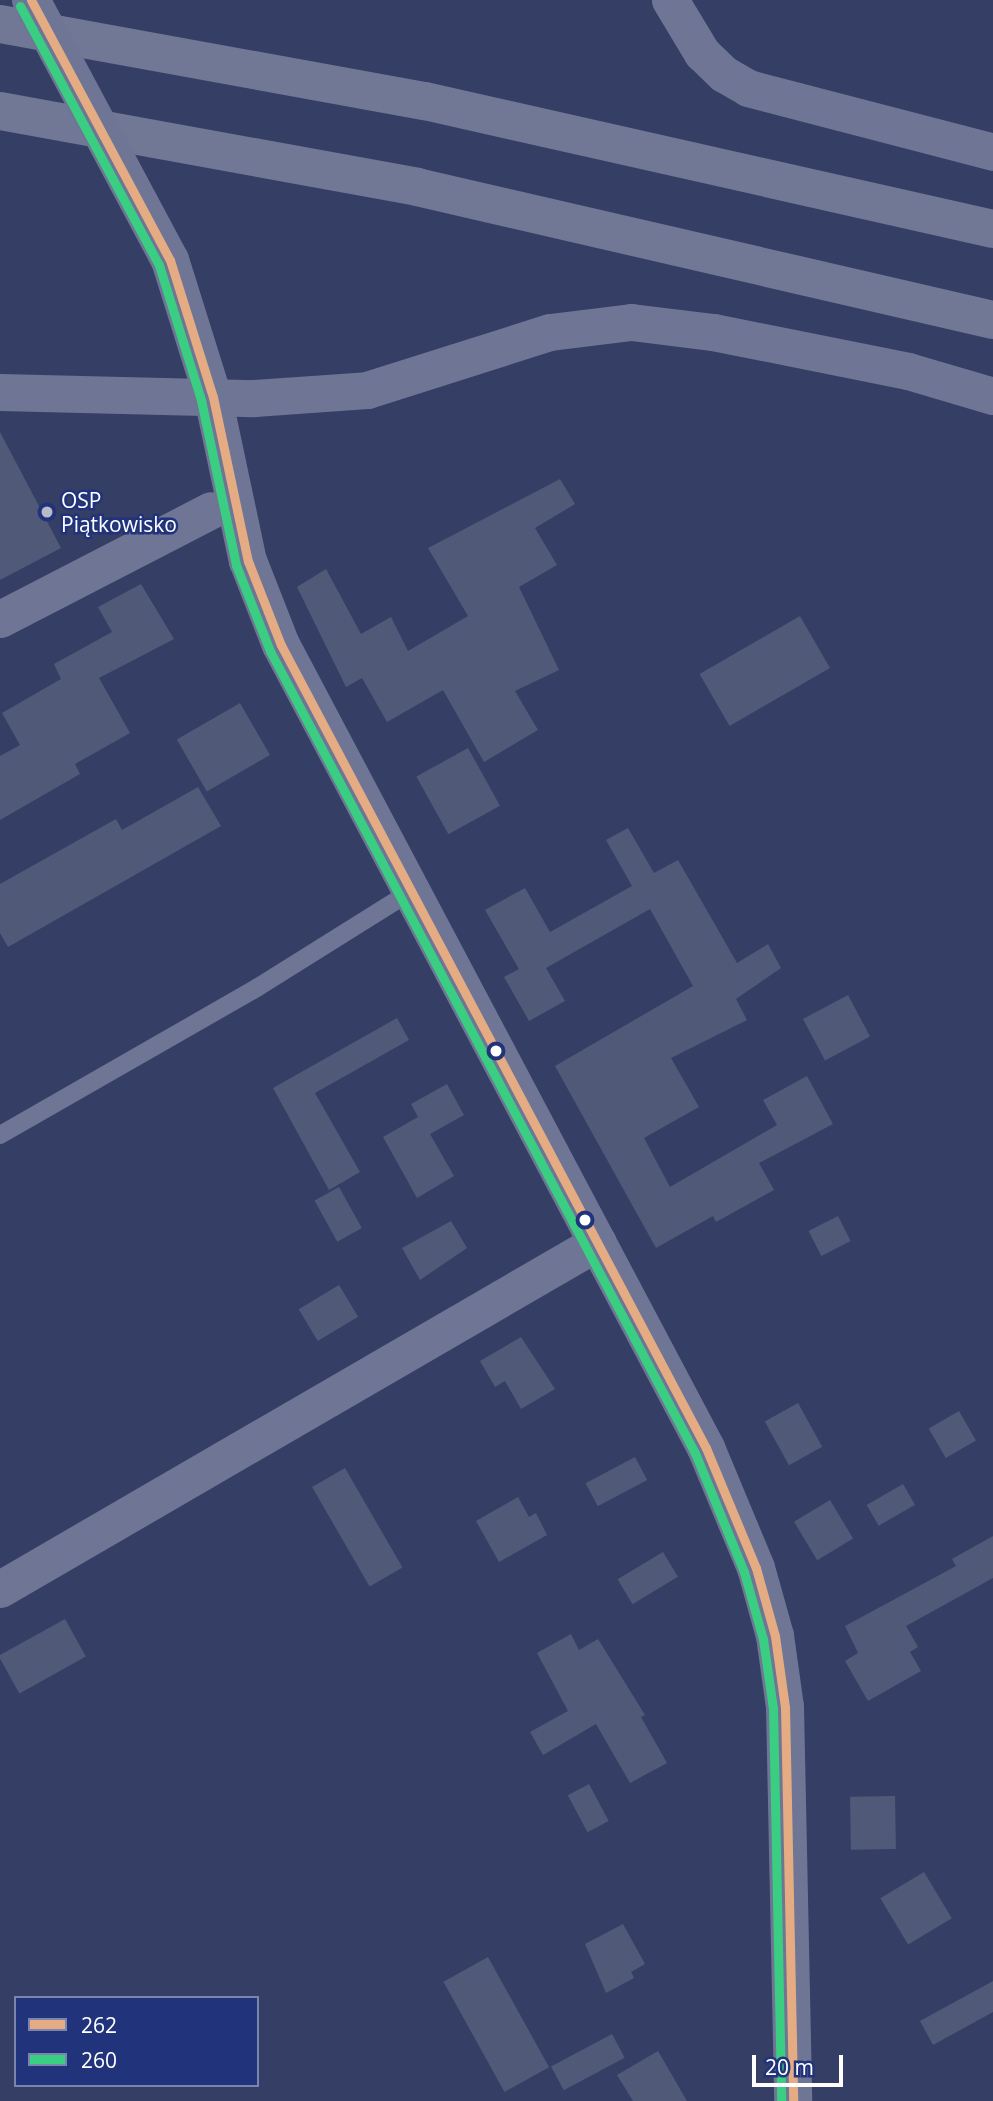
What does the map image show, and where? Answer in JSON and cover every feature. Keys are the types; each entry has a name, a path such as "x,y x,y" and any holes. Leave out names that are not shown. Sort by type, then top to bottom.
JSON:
{"highway":[{"path":"0,24 425,101 993,229"},
{"path":"0,111 417,187 993,320"}],"street":[{"path":"31,0 170,260 212,397 237,522 264,605 411,892 598,1242 732,1507 756,1568 775,1636 785,1707 793,2101"},
{"path":"670,0 702,53 724,74 748,88 993,152"},
{"path":"0,392 212,397 368,390 550,332 631,322 713,332 908,371 993,396"},
{"path":"0,619 211,510"},
{"path":"0,1589 598,1242"}],"lane":[{"path":"0,1135 258,987 411,892"}],"building":[{"path":"0,432 61,548 0,580"},
{"path":"560,479 575,504 535,528 557,565 519,587 559,670 515,691 538,730 484,762 443,690 387,722 362,678 346,687 297,587 326,569 361,634 391,617 408,651 468,616 428,548"},
{"path":"141,584 174,639 99,678 130,733 75,764 80,774 0,820 0,756 20,745 2,713 61,679 54,664 112,632 98,607"},
{"path":"800,616 830,668 730,726 700,674"},
{"path":"240,703 270,755 207,791 177,740"},
{"path":"468,748 500,806 448,834 416,777"},
{"path":"198,787 221,826 8,947 0,933 0,884 116,819 122,830"},
{"path":"628,828 654,873 678,860 737,963 768,944 781,968 736,999 747,1020 671,1058 699,1107 644,1138 670,1187 777,1125 763,1100 807,1076 833,1124 759,1163 774,1190 716,1222 713,1216 656,1248 555,1066 693,986 650,909 546,968 565,1001 529,1021 504,977 519,969 485,910 525,888 550,932 632,886 606,840"},
{"path":"848,995 870,1036 825,1060 803,1019"},
{"path":"397,1018 409,1040 315,1093 360,1172 329,1190 273,1088"},
{"path":"447,1084 464,1115 430,1134 454,1176 417,1198 383,1137 418,1117 411,1104"},
{"path":"339,1187 362,1228 337,1242 315,1201"},
{"path":"838,1216 851,1241 821,1256 809,1231"},
{"path":"451,1221 467,1248 420,1280 402,1248"},
{"path":"339,1285 358,1317 318,1341 299,1309"},
{"path":"521,1337 555,1389 521,1409 505,1381 495,1387 480,1361"},
{"path":"798,1403 822,1447 789,1465 765,1421"},
{"path":"959,1411 976,1440 946,1458 929,1428"},
{"path":"635,1457 647,1480 598,1506 586,1483"},
{"path":"345,1468 402,1568 370,1587 312,1487"},
{"path":"903,1484 915,1505 879,1526 867,1505"},
{"path":"518,1497 529,1517 536,1513 547,1535 499,1562 476,1521"},
{"path":"830,1500 853,1539 817,1560 794,1522"},
{"path":"993,1536 993,1578 906,1626 918,1647 910,1652 921,1671 868,1701 845,1661 858,1653 845,1626 956,1566 952,1559"},
{"path":"663,1552 678,1577 633,1604 618,1579"},
{"path":"65,1619 86,1657 19,1693 0,1655"},
{"path":"571,1634 579,1650 598,1639 645,1715 641,1717 667,1763 630,1783 596,1724 543,1755 530,1732 568,1711 537,1653"},
{"path":"589,1784 609,1821 588,1832 568,1795"},
{"path":"895,1796 896,1849 851,1850 850,1797"},
{"path":"924,1872 952,1918 908,1945 880,1898"},
{"path":"623,1924 645,1964 631,1972 634,1978 606,1993 585,1944"},
{"path":"488,1957 549,2067 504,2092 443,1982"},
{"path":"993,1981 993,2012 933,2045 920,2021"},
{"path":"612,2034 625,2058 564,2090 551,2066"},
{"path":"658,2051 687,2101 633,2101 617,2075"}],"transit line":[{"name":"262","path":"31,0 170,260 213,397 248,561 281,645 706,1448 756,1568 775,1636 785,1707 793,2101"},
{"name":"260","path":"20,6 159,265 201,400 236,565 270,651 695,1453 744,1572 763,1639 773,1708 781,2101"}],"place":[{"name":"OSP Piątkowisko","path":"47,512"}]}
